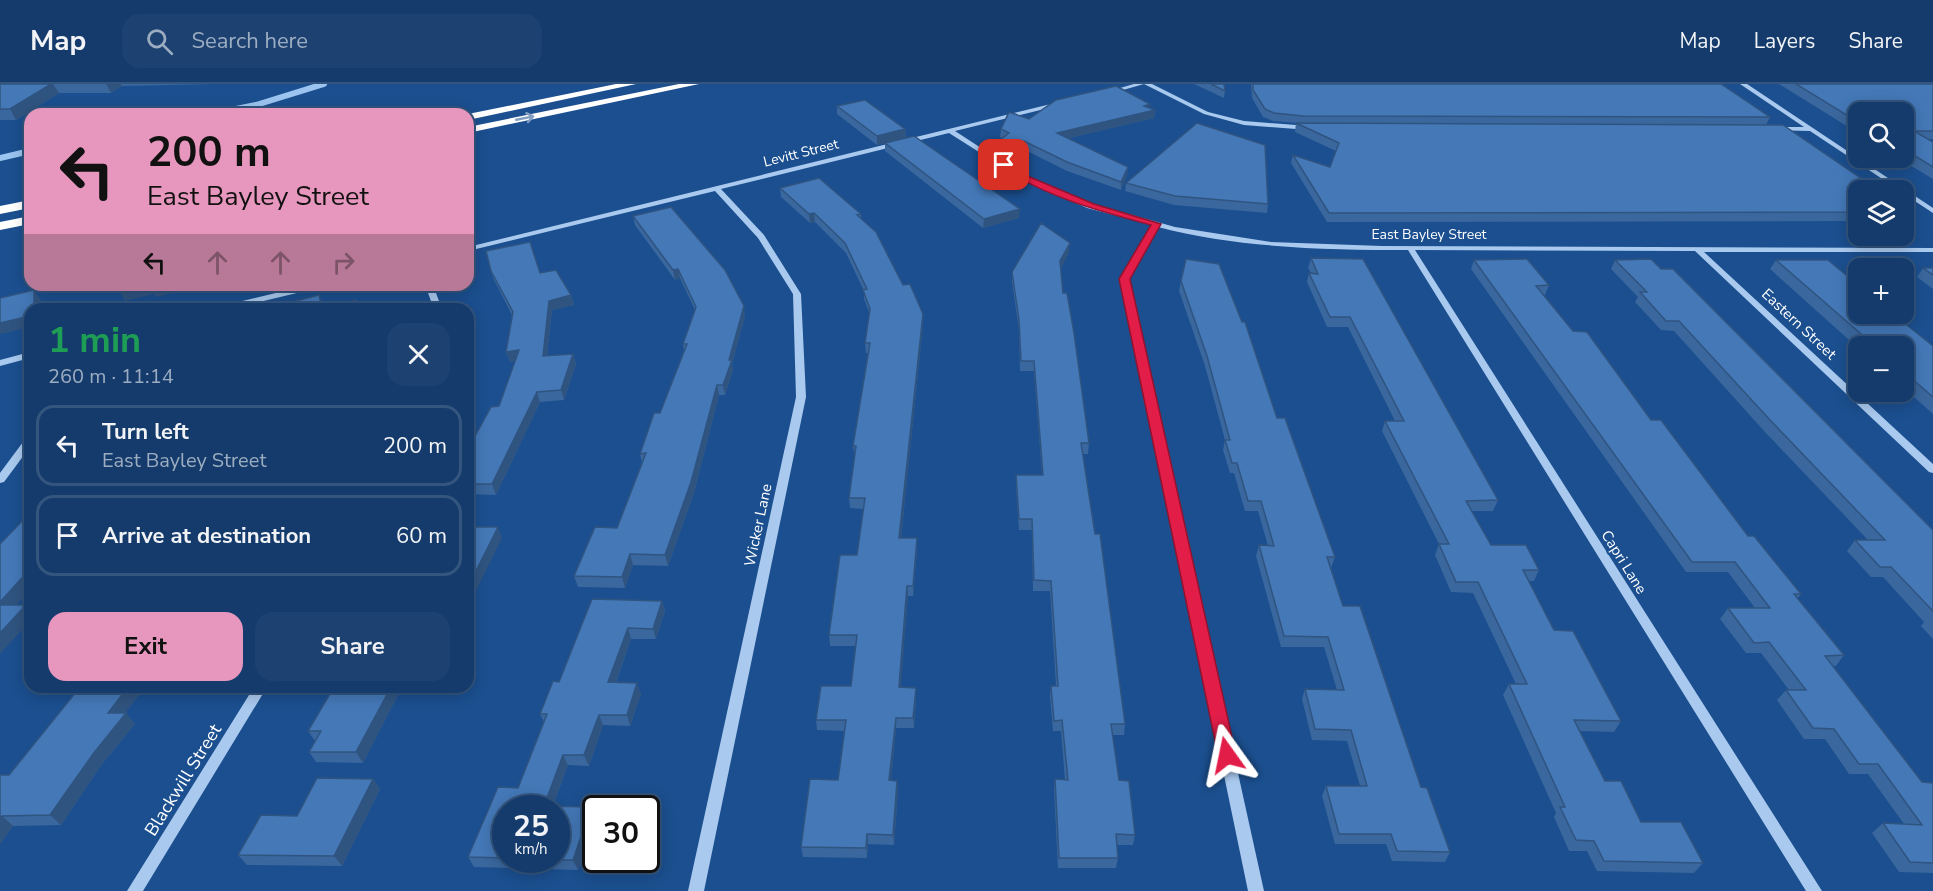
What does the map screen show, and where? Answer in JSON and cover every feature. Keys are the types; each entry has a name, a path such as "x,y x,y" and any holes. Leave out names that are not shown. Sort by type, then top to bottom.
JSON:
{"highway":[{"path":"474,116 631,84"},
{"path":"474,129 694,84"},
{"path":"0,210 24,205"},
{"path":"0,226 24,221"}],"street":[{"path":"1096,95 1141,84"},
{"path":"1146,84 1206,113 1244,123 1313,128"},
{"path":"1743,84 1886,180"},
{"name":"Levitt Street","path":"474,248 1062,103"},
{"path":"1763,129 1810,129"},
{"name":"East Bayley Street","path":"949,130 1022,177 1090,206 1156,224 1271,244 1410,248 1933,250"},
{"name":"Wicker Lane","path":"696,891 801,397 797,294 761,237 716,188"},
{"path":"1914,198 1933,211"},
{"path":"1156,224 1125,279 1256,891"},
{"name":"Capri Lane","path":"1410,248 1814,891"},
{"name":"Eastern Street","path":"1697,249 1933,470"},
{"path":"245,303 294,291"},
{"path":"0,363 24,357"},
{"path":"0,480 24,448"},
{"name":"Blackwill Street","path":"135,891 257,693"}],"building":[{"path":"0,84 51,84 10,109 0,109"},
{"path":"1211,84 1224,84 1225,91"},
{"path":"1253,84 1721,84 1770,117 1303,116 1274,113 1265,109 1253,90"},
{"path":"1796,84 1933,84 1933,131 1914,131 1914,102 1848,102 1848,116"},
{"path":"1116,86 1150,104 1144,106 1155,110 1057,133 1128,167 1121,182 1067,162 1024,141 997,147 994,145 1009,133 1001,129 1009,112 1029,119 1056,100"},
{"path":"865,100 905,129 877,136 837,106"},
{"path":"1197,123 1265,145 1268,204 1175,196 1126,183"},
{"path":"1296,123 1783,125 1863,180 1848,180 1848,212 1329,213 1293,155 1330,167 1339,143"},
{"path":"1914,131 1933,142 1933,167 1914,155"},
{"path":"914,136 1020,209 984,219 885,143"},
{"path":"819,178 861,214 857,215 876,232 903,285 910,284 923,314 899,538 917,538 913,586 907,586 899,687 916,688 913,718 896,718 889,780 897,781 893,835 867,834 866,848 801,847 810,779 838,780 846,720 816,720 821,686 851,686 857,635 829,635 840,555 857,555 865,498 849,498 856,446 853,446 870,343 865,343 870,309 863,290 867,289 845,243 814,213 809,214 780,188"},
{"path":"671,207 725,270 744,306 729,360 732,360 723,385 717,385 691,482 665,555 630,554 622,577 574,576 595,527 617,528 646,453 640,454 654,413 660,413 687,344 683,344 696,307 678,269 673,270 633,216"},
{"path":"1041,223 1070,243 1060,261 1063,293 1067,293 1074,333 1089,443 1081,443 1095,534 1100,534 1125,724 1111,724 1119,780 1129,781 1135,835 1116,834 1118,858 1059,858 1055,779 1068,780 1062,720 1054,721 1051,686 1058,686 1051,581 1034,580 1032,519 1019,519 1016,475 1043,475 1034,361 1021,361 1019,320 1012,272"},
{"path":"530,242 540,273 556,270 571,295 549,301 543,356 573,354 561,390 537,392 492,484 474,484 474,438 491,407 499,406 519,350 506,352 513,312 491,271 486,251"},
{"path":"1311,258 1363,259 1498,500 1466,501 1491,545 1526,545 1539,570 1523,570 1554,630 1573,631 1621,721 1574,720 1605,781 1621,781 1641,822 1681,822 1703,863 1604,861 1594,841 1576,840 1560,807 1565,807 1509,684 1527,684 1478,582 1456,582 1439,544 1449,544 1385,421 1404,421 1350,317 1330,317 1309,273 1318,274"},
{"path":"1186,259 1219,264 1242,322 1245,322 1277,418 1285,418 1335,557 1327,557 1343,606 1360,606 1421,787 1427,788 1450,852 1397,851 1391,834 1339,834 1326,786 1367,786 1351,730 1315,729 1305,689 1344,690 1328,637 1284,636 1259,545 1274,546 1261,501 1248,501 1237,463 1232,463 1225,440 1230,440 1207,356 1181,281"},
{"path":"1527,259 1549,285 1536,286 1573,331 1587,332 1651,420 1661,420 1748,536 1754,536 1801,594 1794,594 1844,655 1825,656 1922,782 1933,783 1933,863 1910,862 1883,823 1922,825 1878,764 1859,764 1834,729 1813,728 1786,690 1806,690 1769,642 1754,643 1728,608 1770,608 1735,562 1692,562 1474,260"},
{"path":"1651,259 1661,269 1673,269 1933,530 1933,611 1891,567 1880,567 1855,540 1885,540 1679,321 1666,321 1640,292 1647,292 1615,260"},
{"path":"1776,260 1828,260 1848,277 1848,323"},
{"path":"1923,268 1933,268 1933,275"},
{"path":"34,291 34,303 24,303 24,317 0,323 0,298"},
{"path":"319,295 321,303 288,303"},
{"path":"1850,324 1906,324 1933,346 1933,397 1914,381 1914,336 1863,336"},
{"path":"24,519 24,576 0,602 0,544"},
{"path":"474,527 498,527 474,575"},
{"path":"592,599 662,601 653,629 628,628 608,682 637,683 627,715 599,715 584,755 563,755 548,795 495,795 498,787 518,788 547,714 540,714 553,681 559,682"},
{"path":"0,605 24,605 24,607 0,633"},
{"path":"75,693 123,693 108,713 126,713 93,754 50,815 2,816 0,818 0,775 9,775"},
{"path":"330,693 388,693 356,752 309,752 321,731 308,731"},
{"path":"317,778 373,779 334,856 238,855 261,815 297,816"},
{"path":"492,801 492,858 468,857"},
{"path":"570,807 582,807 582,834 573,860 570,860"}],"waterway":[{"path":"241,108 324,84"},
{"path":"0,158 24,152"}],"route":[{"path":"1004,165 1022,177 1090,206 1156,224 1125,279 1227,755"}]}
